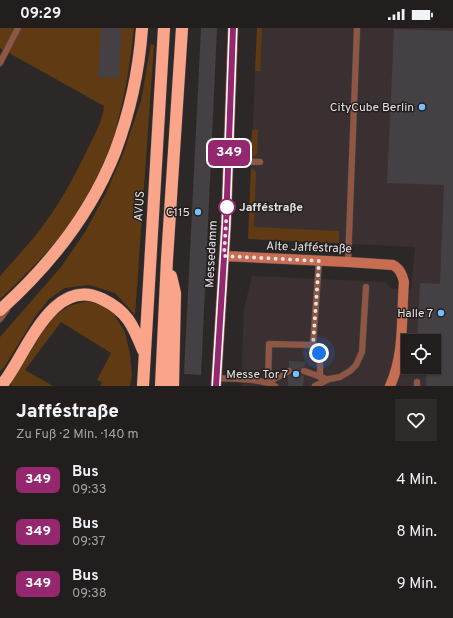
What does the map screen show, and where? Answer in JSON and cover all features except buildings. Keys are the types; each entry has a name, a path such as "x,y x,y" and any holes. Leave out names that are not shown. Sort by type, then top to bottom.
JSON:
{"highway":[{"path":"0,310 31,280 62,244 86,208 106,171 115,152 127,114 138,65 142,28"},
{"name":"AVUS","path":"143,386 164,28"},
{"path":"161,386 167,259 182,28"},
{"path":"167,259 175,293 173,386"},
{"path":"1,386 45,318 58,305 73,296 86,294 99,297 111,303 126,316 135,329 144,354"}],"main road":[{"name":"Messedamm","path":"216,382 224,256 233,28"},
{"name":"Alte Jafféstraße","path":"224,256 393,265 398,268 404,282 402,335 396,370 390,386"}],"lane":[{"path":"0,63 18,28"},
{"path":"348,262 357,28"},
{"path":"228,161 260,162"},
{"path":"319,261 314,293 313,345 319,353 320,376"},
{"path":"0,319 31,280"},
{"path":"315,386 329,379 340,377 356,365 362,352 366,287"},
{"path":"268,382 269,344 313,345"},
{"path":"268,382 289,371"},
{"path":"304,371 329,379"},
{"path":"216,382 242,380 268,382 275,386"}],"shaded area":[{"path":"0,28 134,28 127,81 117,127 98,175 85,200 54,244 0,299 0,276 36,235 59,202 96,132 104,106 0,48"},
{"path":"257,28 453,28 453,386 241,386 244,309 252,276 385,282 392,289 411,290 415,247 248,239"},
{"path":"257,28 262,28 260,71 255,71"},
{"path":"151,44 154,45 135,315 115,293 89,285 65,288 49,299 35,317 3,369 0,371 0,337 61,267 85,232 106,193 123,154 141,101"},
{"path":"252,130 258,130 257,154 254,157 251,157"},
{"path":"251,168 256,172 254,227 339,231 339,243 248,239"},
{"path":"87,301 102,305 113,313 125,332 130,354 132,376 130,386 100,386 102,382 97,380 111,353 61,322 25,370 53,386 11,386 12,378 50,319 69,306"}],"bus line":[{"name":"349","path":"216,386 226,225 233,28"}],"place":[{"name":"CityCube Berlin","path":"422,107"},
{"name":"Jafféstraße","path":"227,207"},
{"name":"C115","path":"198,212"},
{"name":"Halle 7","path":"441,313"},
{"name":"Messe Tor 7","path":"296,374"}],"route":[{"path":"227,207 224,256 319,261 313,345 319,353"}]}
